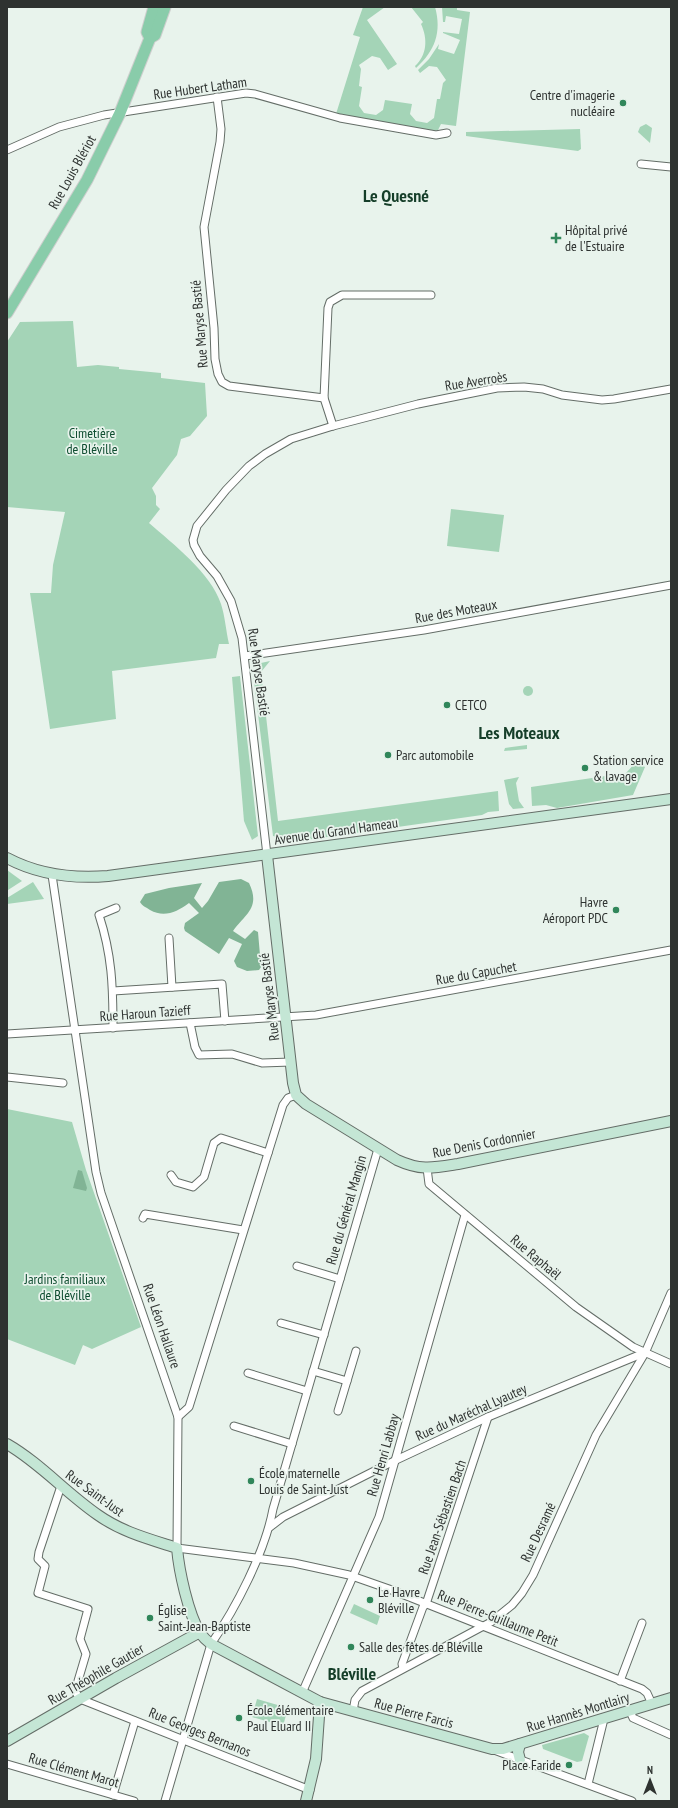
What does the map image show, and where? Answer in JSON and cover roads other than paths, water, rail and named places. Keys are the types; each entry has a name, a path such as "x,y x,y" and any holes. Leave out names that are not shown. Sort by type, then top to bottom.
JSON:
{"main road":[{"name":"Rue Louis Blériot","path":"150,38 147,32 154,7"},
{"name":"Rue Louis Blériot","path":"7,313 87,180 120,113 150,38 156,34 165,7"}],"street":[{"name":"Rue Hubert Latham","path":"7,150 59,127 104,115 246,93 256,94 340,118 436,135 447,133"},
{"name":"Rue Maryse Bastié","path":"217,97 221,129 220,142 204,227 214,328 215,359 218,374 222,382 229,386 324,398"},
{"path":"641,164 671,168"},
{"path":"333,426 324,398 328,308 330,302 342,294 431,295"},
{"name":"Rue Averroès","path":"333,426 418,404 497,388 524,387 542,389 562,396 602,400 671,389"},
{"name":"Rue Maryse Bastié","path":"296,1095 293,1083 285,1017 242,638 231,601 217,576 200,556 194,545 197,526 226,490 249,466 265,454 291,439 333,426"},
{"name":"Rue des Moteaux","path":"245,656 424,630 671,585"},
{"name":"Avenue du Grand Hameau","path":"7,858 31,869 52,875 78,878 108,876 671,799"},
{"name":"Rue Léon Hallaure","path":"52,875 92,1157 101,1193 178,1417 177,1548 182,1582 200,1632"},
{"path":"113,1028 111,964 107,940 99,915 116,908"},
{"path":"168,938 172,987"},
{"name":"Rue du Capuchet","path":"285,1017 316,1015 671,950"},
{"path":"113,991 222,984 225,1021"},
{"name":"Rue Haroun Tazieff","path":"7,1034 285,1017"},
{"path":"190,1023 195,1047 199,1055 232,1054 262,1063 291,1062"},
{"path":"7,1077 63,1083"},
{"path":"178,1417 189,1407 283,1105 288,1098 296,1095"},
{"name":"Rue Denis Cordonnier","path":"296,1095 306,1104 378,1149 411,1166 427,1168 458,1164 671,1121"},
{"path":"171,1175 176,1182 193,1187 204,1177 214,1143 222,1138 268,1153"},
{"name":"Rue du Général Mangin","path":"165,1801 211,1644 222,1628 258,1558 270,1528 273,1509 378,1149"},
{"name":"Rue Raphaël","path":"427,1168 429,1184 576,1307 633,1347 671,1364"},
{"path":"143,1218 145,1214 243,1230"},
{"name":"Rue Henri Labbay","path":"302,1694 379,1517 465,1215"},
{"name":"Rue du Général Mangin","path":"297,1266 340,1279"},
{"name":"Rue Desramé","path":"353,1711 355,1700 362,1691 484,1626 512,1605 522,1593 532,1575 596,1435 645,1353 671,1293"},
{"path":"281,1323 324,1335"},
{"path":"338,1411 356,1351"},
{"name":"Rue du Maréchal Lyautey","path":"270,1528 283,1517 394,1461 488,1417 645,1353"},
{"path":"313,1371 347,1381"},
{"path":"248,1373 307,1391"},
{"name":"Rue Jean-Sébastien Bach","path":"403,1668 402,1664 422,1609 426,1604 488,1417"},
{"path":"234,1426 292,1444"},
{"name":"Rue Saint-Just","path":"7,1444 21,1452 61,1486 112,1524 135,1535 177,1548"},
{"path":"61,1486 39,1552 38,1559 45,1566 38,1593 88,1609 80,1639 86,1654 75,1691 80,1699"},
{"name":"Rue Pierre-Guillaume Petit","path":"177,1548 258,1558 321,1568 353,1576 642,1689 647,1693 652,1704"},
{"path":"620,1680 642,1623"},
{"name":"Rue Théophile Gautier","path":"7,1741 200,1632"},
{"name":"Rue Pierre Farcis","path":"200,1632 211,1644 302,1694 320,1702 492,1749 632,1801"},
{"name":"Rue Hannès Montlairy","path":"492,1749 503,1749 671,1698"},
{"name":"Rue Georges Bernanos","path":"80,1699 310,1790"},
{"path":"306,1801 310,1790 316,1759 320,1702"},
{"path":"630,1711 633,1718 671,1735"},
{"path":"588,1784 603,1723 602,1719"},
{"path":"114,1795 135,1721"},
{"path":"520,1744 518,1752 520,1760"},
{"name":"Rue Clément Marot","path":"7,1764 134,1801"}],"place":[{"name":"Centre d'imagerie nucléaire","path":"623,103"},
{"name":"Hôpital privé de l'Estuaire","path":"556,238"},
{"name":"CETCO","path":"447,705"},
{"name":"Parc automobile","path":"388,755"},
{"name":"Station service & lavage","path":"585,768"},
{"name":"Havre Aéroport PDC","path":"616,910"},
{"name":"École maternelle Louis de Saint-Just","path":"251,1481"},
{"name":"Le Havre Bléville","path":"370,1600"},
{"name":"Église Saint-Jean-Baptiste","path":"150,1618"},
{"name":"Salle des fêtes de Bléville","path":"351,1647"},
{"name":"École élémentaire Paul Eluard II","path":"239,1718"},
{"name":"Place Faride","path":"569,1765"}],"district":[{"name":"Le Quesné","path":"396,196"},
{"name":"Les Moteaux","path":"519,733"},
{"name":"Bléville","path":"352,1674"}],"park label":[{"name":"Cimetière de Bléville","path":"92,442"},
{"name":"Jardins familiaux de Bléville","path":"65,1288"}]}
